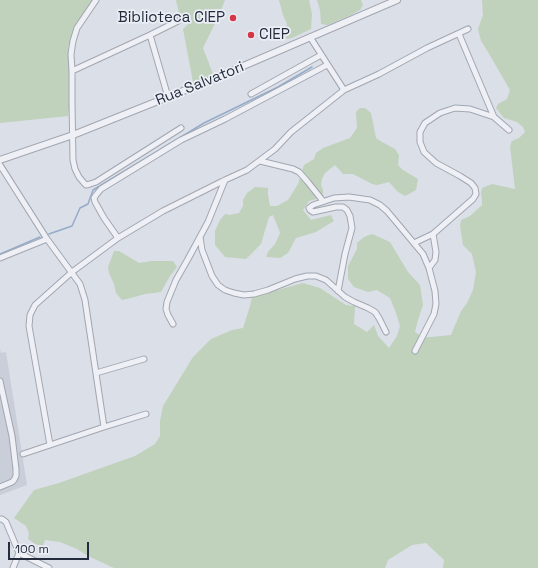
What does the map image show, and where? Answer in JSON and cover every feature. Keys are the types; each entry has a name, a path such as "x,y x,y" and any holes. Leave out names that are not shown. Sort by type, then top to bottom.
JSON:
{"street":[{"path":"96,0 77,28 71,54 72,160 77,173 86,185 96,182 181,128"},
{"name":"Rua Salvatori","path":"0,160 72,136 213,79 397,0"},
{"path":"72,70 178,21"},
{"path":"50,445 29,326 30,314 36,305 72,272 118,238 162,211 247,170 260,161 292,132 344,90 379,74 426,48 468,29"},
{"path":"459,34 494,117"},
{"path":"150,35 168,96"},
{"path":"310,37 344,90"},
{"path":"251,94 322,55"},
{"path":"118,238 95,202 94,198 98,192 181,140 225,119 327,65"},
{"path":"414,242 433,234 473,199 476,194 475,188 471,183 436,163 424,152 420,142 420,132 425,123 440,113 455,108 470,109 494,117 509,130"},
{"path":"260,161 293,169 299,172 323,202"},
{"path":"0,165 47,239 80,284 85,300 104,427"},
{"path":"173,324 166,309 167,302 176,280 200,237 225,180"},
{"path":"338,291 352,228 350,216 347,210 343,207 313,212 309,208 313,205 334,198 349,197 370,200 380,205 387,211 414,242 423,254 430,268 436,291 436,304 434,314 415,351"},
{"path":"430,268 435,260 436,252 433,234"},
{"path":"200,237 202,250 212,276 218,285 225,290 244,295 254,294 295,279 307,276 316,276 326,280 345,297 375,312 386,332"},
{"path":"0,258 47,239"},
{"path":"96,373 144,359"},
{"path":"0,381 12,436 16,469 16,476 14,480 0,487"},
{"path":"23,454 146,414"},
{"path":"0,519 6,522 19,553 49,568"},
{"path":"14,566 19,553"}],"shaded area":[{"path":"0,349 1,353 6,352 27,485 0,495"}],"green space":[{"path":"0,0 93,0 78,22 68,47 71,89 68,116 0,123"},
{"path":"176,0 225,0 203,48 213,74 193,82 183,29 188,24 184,16 179,13"},
{"path":"279,0 309,0 312,14 311,29 287,39 284,33 287,24"},
{"path":"317,0 361,0 363,5 360,10 328,25 321,24 320,10"},
{"path":"482,0 538,0 538,568 443,568 444,560 426,543 412,545 388,560 385,568 114,568 60,542 45,540 43,546 35,544 28,539 29,533 26,526 14,518 34,490 59,483 135,456 155,444 160,436 160,421 163,406 193,357 211,339 232,330 243,328 252,297 303,283 320,288 346,305 355,306 354,324 367,332 374,325 378,336 389,348 397,336 400,326 390,298 377,290 368,292 354,287 348,279 348,266 357,249 357,243 364,237 372,234 390,242 408,272 420,285 423,305 415,332 423,337 451,335 461,311 467,303 473,290 476,272 472,254 463,245 460,226 461,220 470,216 482,205 482,188 492,184 515,189 510,146 512,141 519,138 525,132 523,127 517,122 504,118 496,108 498,104 507,99 510,90 481,41 478,29 483,15"},
{"path":"360,108 365,108 371,113 376,138 395,149 399,155 398,165 403,170 418,179 416,190 405,196 398,192 389,182 377,185 372,184 353,174 343,174 335,165 325,173 322,179 321,185 323,197 309,201 303,210 311,220 331,215 334,221 316,232 296,238 288,253 280,258 266,257 268,252 275,244 280,233 273,215 269,217 261,244 246,259 225,257 215,245 215,231 220,220 225,214 230,215 239,213 247,193 255,187 268,188 270,206 277,206 288,200 298,184 304,165 314,159 316,153 323,148 350,138 357,128 356,112"},
{"path":"114,251 119,251 139,263 152,261 173,261 177,267 161,292 145,294 122,300 116,293 108,267"}],"waterway":[{"path":"49,234 72,226 80,208 88,204 93,190 204,123 278,87 312,67"},
{"path":"0,254 40,237"}],"place":[{"name":"Biblioteca CIEP","path":"233,18"},
{"name":"CIEP","path":"251,35"}]}
